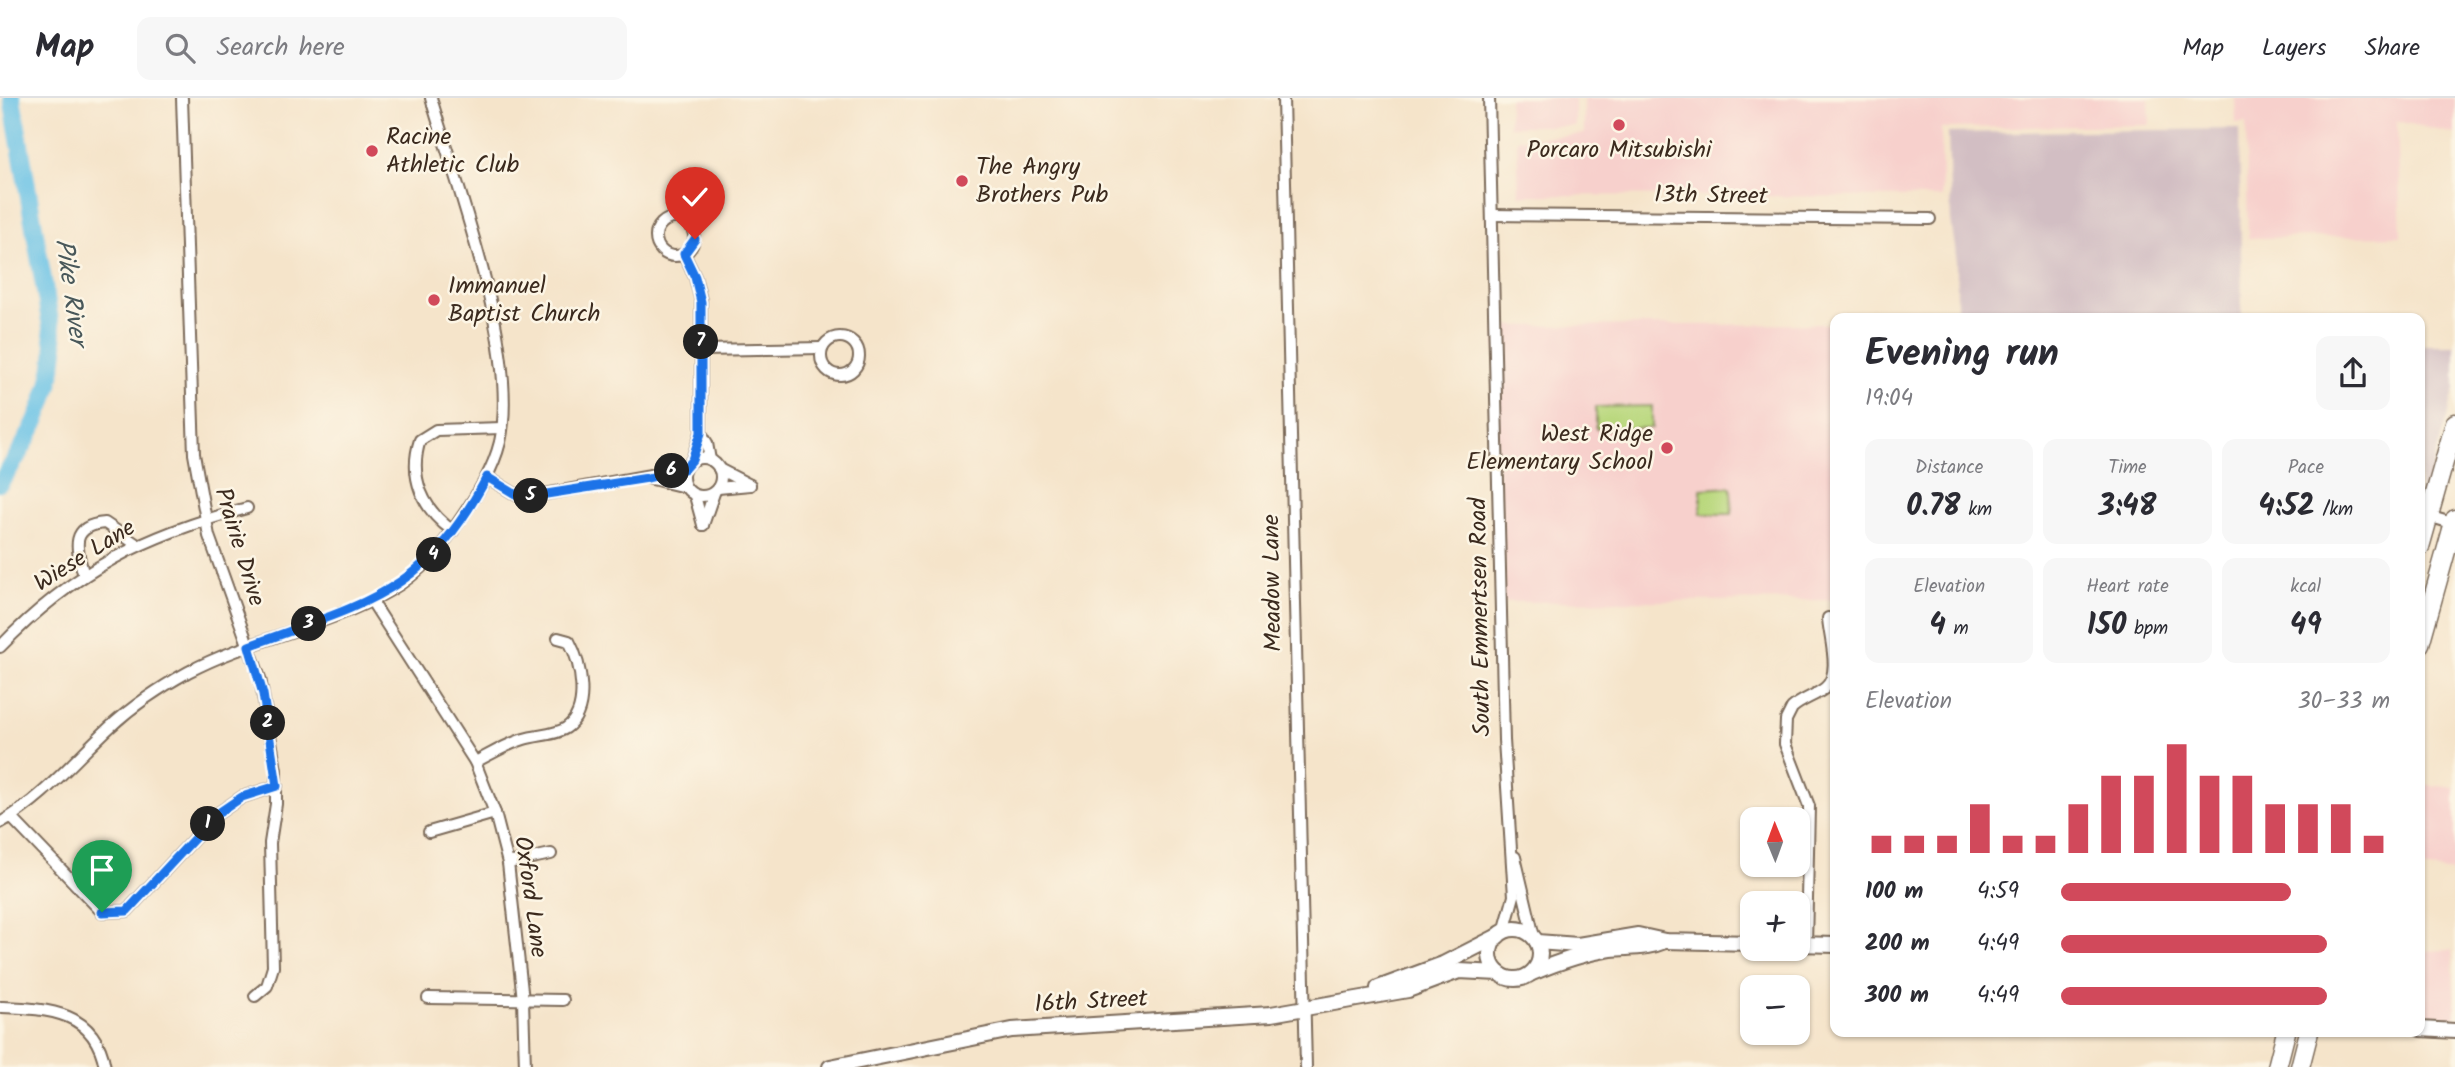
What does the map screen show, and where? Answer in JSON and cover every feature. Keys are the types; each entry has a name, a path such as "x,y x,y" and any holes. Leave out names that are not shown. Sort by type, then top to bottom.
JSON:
{"main road":[{"path":"2425,528 2455,423"},
{"path":"2425,627 2455,522"},
{"path":"2277,1067 2286,1037"},
{"path":"2287,1067 2291,1049 2288,1037"},
{"path":"2300,1067 2308,1037"}],"street":[{"name":"Prairie Drive","path":"182,98 192,412 197,481 205,519 263,694 277,786 270,843 273,967 267,986 255,996"},
{"path":"277,786 242,797 217,814 127,911 102,912 5,820 61,776 135,706 190,671 371,600 412,576 453,531 487,477 502,429 504,389 492,310 431,98"},
{"name":"Meadow Lane","path":"1283,98 1306,1067"},
{"name":"South Emmertsen Road","path":"1489,98 1504,740 1514,896 1501,934"},
{"name":"13th Street","path":"1492,215 1930,219"},
{"path":"487,477 502,489 525,496 648,478 684,469 692,460 701,433 701,302 695,277 684,254"},
{"path":"702,350 822,348"},
{"path":"453,531 431,514 422,499 418,481 420,440 436,430 502,429"},
{"path":"695,496 750,485 719,469 710,460 707,443 701,433"},
{"path":"692,460 710,460"},
{"path":"684,469 685,487"},
{"path":"648,478 685,487 695,496 703,524 716,490 719,469"},
{"name":"Wiese Lane","path":"0,647 27,620 84,576 136,544 205,519 247,508"},
{"path":"2428,516 2455,522"},
{"path":"84,576 76,546 79,535 85,529 104,523 136,544"},
{"name":"Oxford Lane","path":"371,600 475,762 495,813 508,863 523,1000 525,1067"},
{"path":"1828,618 1830,646"},
{"path":"475,762 522,739 566,729 578,715 581,688 575,653 569,642 558,638"},
{"path":"1804,891 1809,806 1788,754 1784,733 1792,708 1826,687 1830,682"},
{"path":"429,832 495,813"},
{"name":"South Emmertsen Road","path":"1510,841 1536,940"},
{"path":"508,863 551,854"},
{"name":"16th Street","path":"1357,996 1443,964 1501,934 1520,929 1536,940 1578,945 1638,935 1665,941 1740,943"},
{"path":"1499,973 1491,959 1493,943 1501,934"},
{"path":"1532,973 1540,961 1536,940"},
{"name":"16th Street","path":"830,1067 1012,1030 1232,1017 1304,1008 1357,996 1408,990 1459,971 1499,973 1514,979 1574,956 1612,949 1647,948 1665,941"},
{"path":"1810,945 1830,945"},
{"path":"428,998 563,1000"},
{"path":"0,1007 47,1009 79,1021 102,1048 105,1067"},
{"path":"2425,1029 2455,1031"}],"shaded area":[{"path":"1509,98 1575,98 1575,126 1509,126"},
{"path":"1584,98 2149,98 2150,125 1941,128 1942,197 1519,195 1517,139 1584,134"},
{"path":"2235,98 2455,98 2455,134 2397,121 2401,236 2248,238 2246,123 2236,123"},
{"path":"2239,129 2242,313 1957,313 1957,261 1951,220 1948,133"},
{"name":"West Ridge Elementary School","path":"1830,324 1830,600 1501,602 1495,326"},
{"path":"2425,345 2455,345 2455,388 2425,495"},
{"path":"2425,785 2455,788 2455,872 2425,869"},
{"path":"2452,950 2455,1017 2425,1017 2425,951"}],"green space":[{"path":"1652,406 1652,428 1596,429 1596,407"},
{"path":"1731,487 1732,514 1701,514 1701,489"}],"waterway":[{"name":"Pike River","path":"0,483 36,420 49,386 55,350 12,98"}],"place":[{"name":"Porcaro Mitsubishi","path":"1619,125"},
{"name":"Racine Athletic Club","path":"372,151"},
{"name":"The Angry Brothers Pub","path":"962,181"},
{"name":"Immanuel Baptist Church","path":"434,300"},
{"name":"West Ridge Elementary School","path":"1667,448"}],"route":[{"path":"102,912 127,911 217,814 242,797 277,786 260,678 249,646 371,600 400,585 436,554 487,477 502,489 515,494 534,496 648,478 658,473 684,469 692,460 701,433 701,302 695,277 684,254 695,239"}]}
